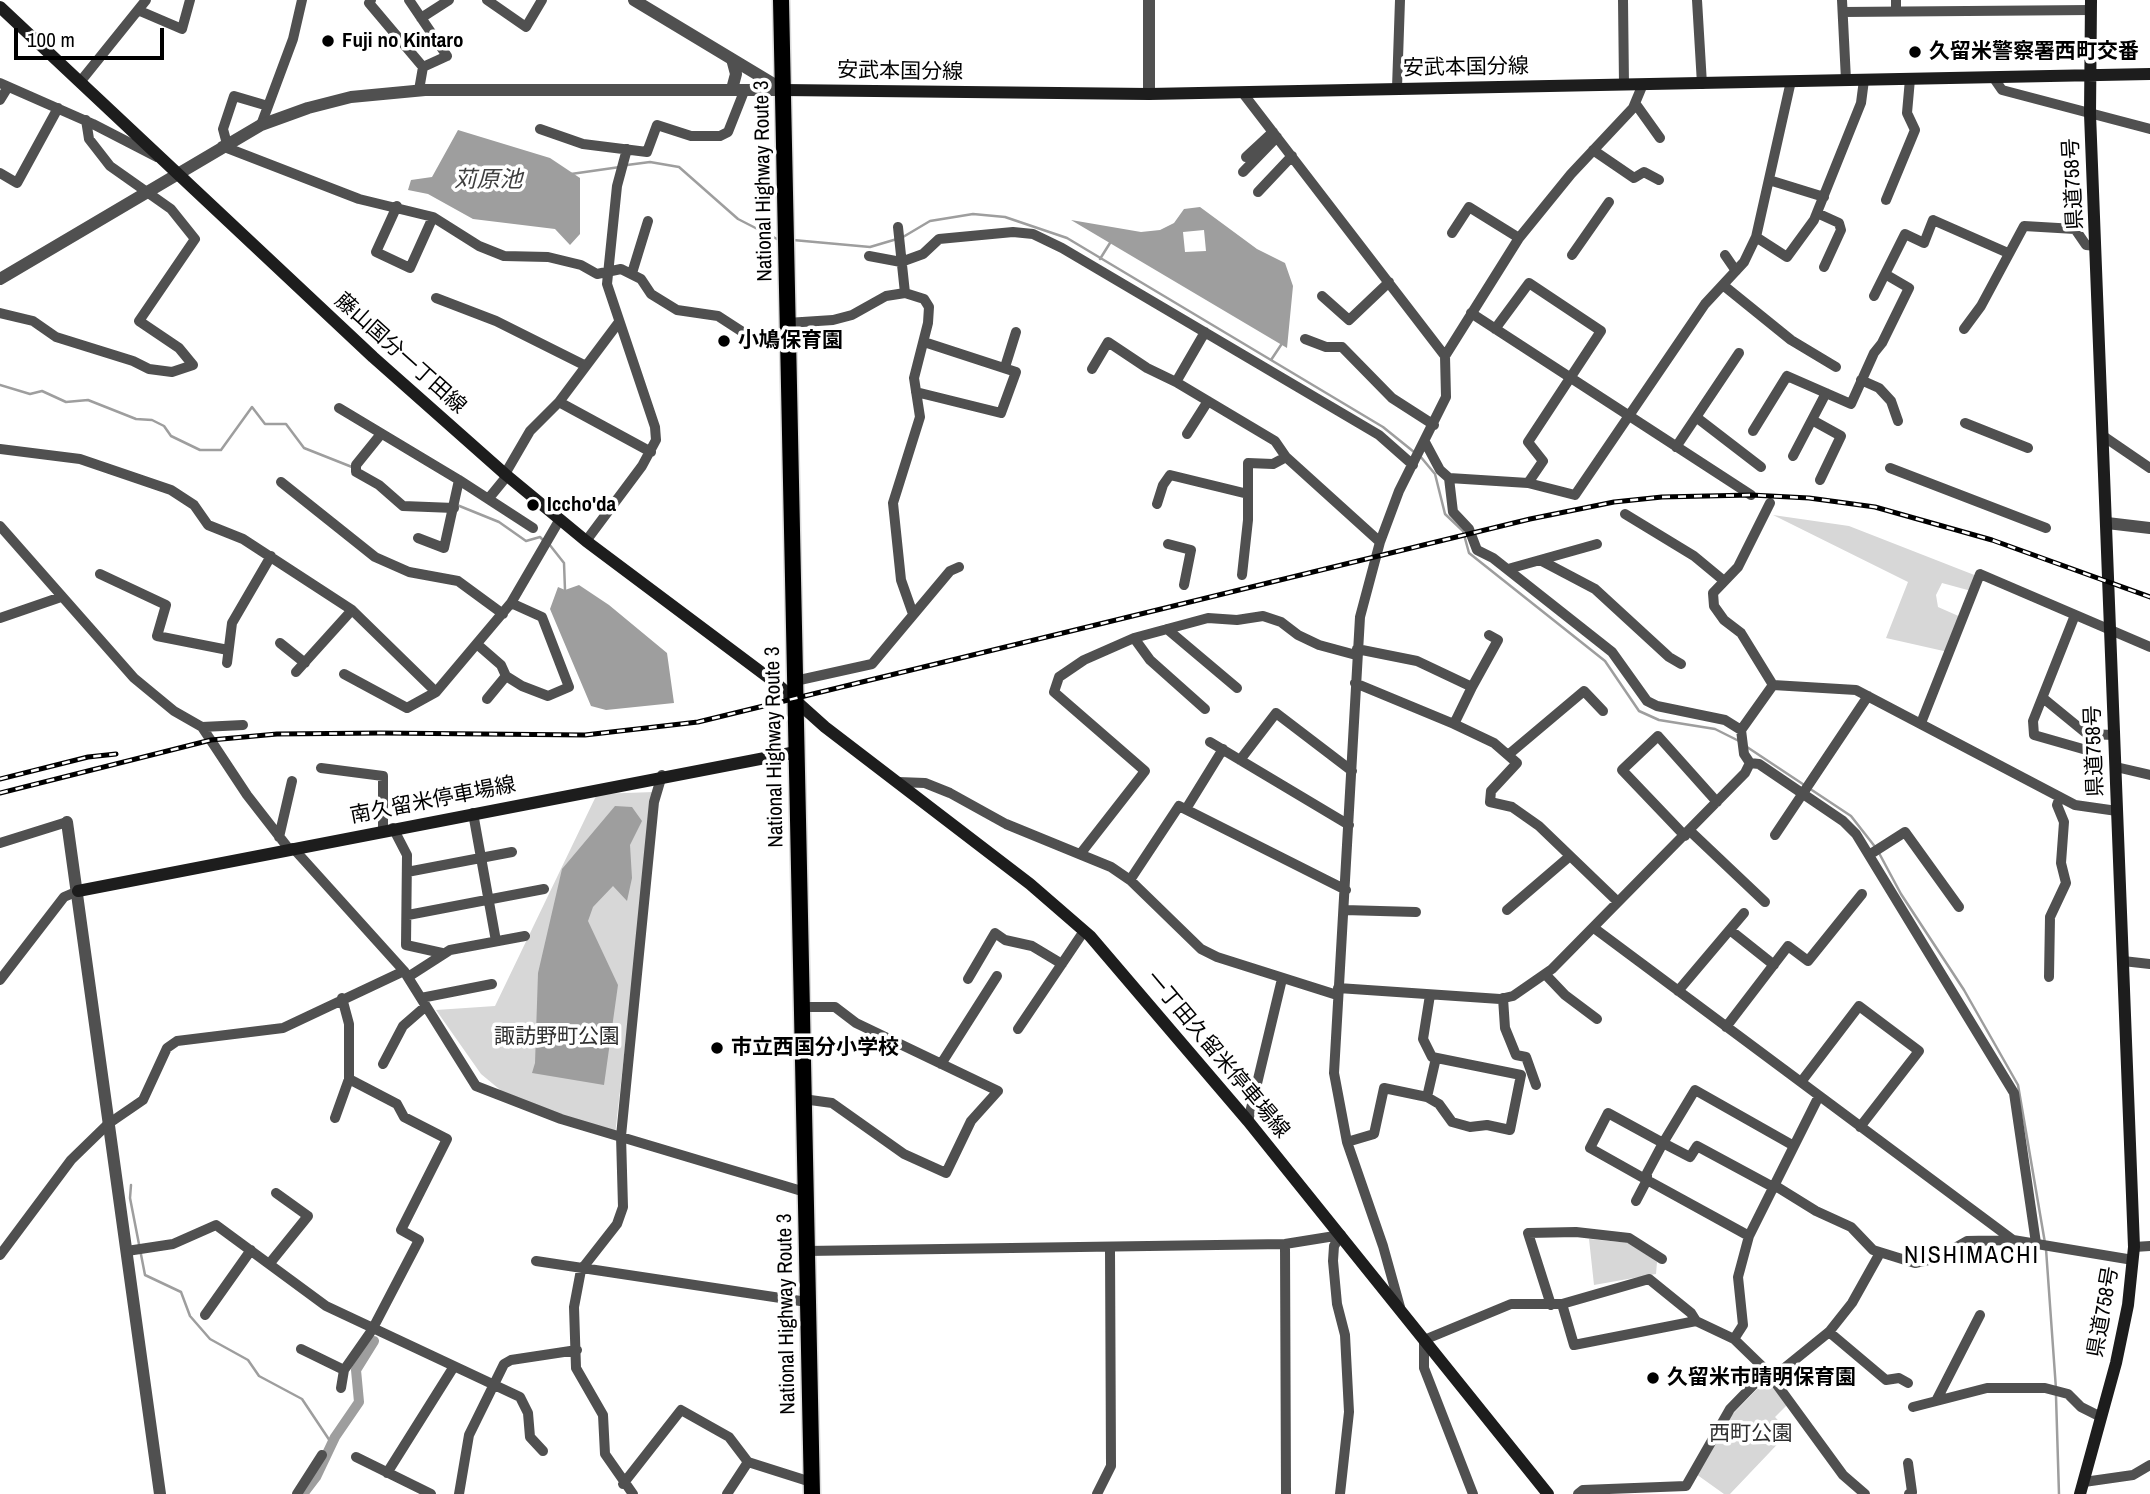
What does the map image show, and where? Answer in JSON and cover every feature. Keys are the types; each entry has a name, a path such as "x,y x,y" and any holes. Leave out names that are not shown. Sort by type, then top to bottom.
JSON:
{"highway":[{"name":"National Highway Route 3","path":"781,0 811,1488"}],"main road":[{"name":"県道758号","path":"2082,1488 2128,1305 2134,1254 2090,114 2091,5"},
{"name":"藤山国分一丁田線","path":"0,7 373,357 506,475 586,541 777,684 795,703"},
{"name":"安武本国分線","path":"783,90 1149,94 2150,74"},
{"name":"一丁田久留米停車場線","path":"795,703 1030,884 1084,931 1248,1121 1548,1494"},
{"name":"南久留米停車場線","path":"78,891 662,775 796,752"}],"street":[{"path":"132,0 182,29 190,0"},
{"path":"261,125 293,39 302,0"},
{"path":"371,0 369,3 423,67"},
{"path":"409,0 447,56 423,67"},
{"path":"421,18 449,0"},
{"path":"487,0 526,27 542,0"},
{"path":"634,0 651,5 783,90"},
{"path":"1149,0 1149,94"},
{"path":"1397,88 1400,0"},
{"path":"1623,0 1624,84"},
{"path":"1697,0 1702,84"},
{"path":"1842,0 1846,80"},
{"path":"1896,0 1896,12"},
{"path":"1843,12 2091,5"},
{"path":"80,82 142,6"},
{"path":"540,130 583,144 647,152 657,125 691,136 720,136 728,132 739,89 732,59"},
{"path":"419,90 423,67"},
{"path":"1993,77 2003,90 2150,129"},
{"path":"1886,200 1915,130 1907,113 1910,79"},
{"path":"1756,237 1787,257 1817,213 1824,197 1861,103 1864,80"},
{"path":"1425,442 1440,470 1449,478 1528,483 1575,495 1705,304 1744,262 1756,237 1791,81"},
{"path":"1445,356 1519,238 1635,103 1643,84"},
{"path":"0,100 4,85 86,120 161,158"},
{"path":"0,279 261,125 308,108 351,97 419,90 783,90"},
{"path":"1242,92 1445,356 1448,385 1434,425 1399,491 1380,542 1360,617 1334,1073 1347,1142 1383,1246 1401,1310"},
{"path":"224,145 223,129 234,96 268,106"},
{"path":"1635,103 1660,138"},
{"path":"0,173 17,183 58,108"},
{"path":"0,313 33,321 56,337 133,361 149,369 172,372 193,365 178,348 139,321 195,239 171,209 148,190 110,166 89,138 86,120"},
{"path":"1246,157 1275,134"},
{"path":"1243,172 1275,134"},
{"path":"224,145 359,199 397,206 433,217 479,246 504,256 548,257 581,265 597,274 621,269 641,279 651,295 677,310 718,316 755,340 787,342"},
{"path":"586,541 651,452 656,440 655,427 619,322 606,274 617,186 627,149"},
{"path":"1593,150 1634,178 1644,172 1659,180"},
{"path":"1258,192 1292,156"},
{"path":"1769,180 1824,197"},
{"path":"1572,255 1609,202"},
{"path":"397,206 376,252 410,268 433,217"},
{"path":"1452,233 1469,207 1519,238"},
{"path":"1817,213 1839,223 1841,230 1824,267"},
{"path":"632,273 648,220"},
{"path":"1874,296 1905,234 1924,243 1933,220 2008,253"},
{"path":"1964,329 1981,306 2024,226 2075,229 2086,245 2096,246"},
{"path":"898,227 905,293"},
{"path":"869,256 901,262 923,254 940,239 1013,232 1032,234 1379,435 1413,465"},
{"path":"1725,255 1736,271"},
{"path":"1753,431 1787,376 1851,404 1909,288 1885,274"},
{"path":"1322,296 1349,320 1389,282"},
{"path":"1496,329 1530,282 1601,331 1528,442 1543,461 1528,483"},
{"path":"1723,285 1791,340 1836,367"},
{"path":"787,323 833,320 852,315 886,296 905,293 924,299 929,307 924,342 914,378 920,417 893,503 901,580 913,614"},
{"path":"436,298 496,321 586,366"},
{"path":"1471,313 1751,495"},
{"path":"489,498 506,475 530,431 559,402 619,322"},
{"path":"1006,367 1016,332"},
{"path":"1175,382 1205,332"},
{"path":"1305,339 1326,347 1342,347 1392,398 1434,425"},
{"path":"916,392 1002,413 1016,372 924,342"},
{"path":"1092,369 1108,342 1147,368 1275,441 1286,457 1380,542"},
{"path":"1676,447 1739,354"},
{"path":"1861,380 1879,388 1891,401 1898,421"},
{"path":"1793,456 1826,393"},
{"path":"1187,434 1208,401"},
{"path":"559,402 651,452"},
{"path":"339,408 489,498 533,528"},
{"path":"1696,417 1761,467"},
{"path":"1812,420 1841,436 1820,480"},
{"path":"1965,423 2028,448"},
{"path":"380,434 356,465 356,472 379,485 404,506 454,508"},
{"path":"2103,436 2150,468"},
{"path":"0,449 80,459 171,490 194,505 208,525 243,539 352,610 436,692"},
{"path":"1242,575 1248,463 1273,464 1286,457"},
{"path":"1890,468 2046,528"},
{"path":"1157,504 1163,485 1170,475 1248,494"},
{"path":"1449,478 1452,512 1469,529 1472,545 1508,569 1612,652 1647,701 1657,706 1725,720 1741,730"},
{"path":"418,538 444,548 459,480"},
{"path":"281,482 376,556 409,572 458,581 503,614"},
{"path":"1770,503 1738,567 1713,593 1714,606 1724,620 1741,633 1773,685"},
{"path":"1625,514 1694,556 1723,580"},
{"path":"344,674 407,708 436,692 511,603 560,519"},
{"path":"2106,523 2150,528"},
{"path":"0,526 134,678 174,711 202,727 279,837 406,974 476,1086 526,1107 805,1192"},
{"path":"1168,544 1191,551 1184,584"},
{"path":"1508,569 1597,544"},
{"path":"227,663 232,623 271,556"},
{"path":"1540,560 1595,589 1669,657 1681,664"},
{"path":"795,681 872,664 950,571 959,567"},
{"path":"100,574 166,605 157,636 228,650"},
{"path":"1920,723 1980,574 2150,647"},
{"path":"0,618 61,597"},
{"path":"478,645 500,665 506,676 522,686 548,696 569,687 542,617 511,603"},
{"path":"296,672 352,610"},
{"path":"2075,615 2033,721 2034,735 2083,749"},
{"path":"1081,853 1145,771 1054,692 1059,677 1084,660 1134,638 1208,618 1237,620 1263,616 1281,622 1298,635 1319,645 1418,661 1472,687"},
{"path":"1167,629 1237,688"},
{"path":"1454,724 1498,640 1489,635"},
{"path":"1134,638 1150,660 1205,709"},
{"path":"280,643 305,663"},
{"path":"487,699 506,676"},
{"path":"1355,683 1494,743 1517,763 1491,791 1490,802 1512,807 1570,856 1618,902"},
{"path":"1773,685 1741,730 1744,754 1750,763 1759,764 1804,794 1843,821 1856,834 2014,1093 2036,1243"},
{"path":"1773,685 1856,690 2075,804 2117,811"},
{"path":"1508,755 1584,691 1603,711"},
{"path":"1775,835 1868,696"},
{"path":"2043,698 2087,734 2114,735"},
{"path":"1240,760 1276,713 1352,771"},
{"path":"202,727 243,725"},
{"path":"1717,802 1658,736 1622,770 1687,834 1765,902"},
{"path":"1210,742 1349,825"},
{"path":"1186,809 1223,749"},
{"path":"897,782 925,783 950,793 1006,824 1081,853 1130,880 1201,949 1282,979 1338,991 1503,998 1513,996 1545,974 1594,928 1687,834 1750,763"},
{"path":"2116,767 2150,775"},
{"path":"321,768 383,776 388,829 407,855 407,945 442,953"},
{"path":"633,1494 623,1484 605,1454 604,1415 576,1368 574,1307 581,1270 617,1224 623,1207 625,1191 621,1136 654,802 662,775"},
{"path":"279,837 292,781"},
{"path":"2049,977 2050,917 2066,883 2061,863 2064,822 2057,805 2060,797"},
{"path":"1130,880 1179,806 1346,890"},
{"path":"473,813 496,942"},
{"path":"0,843 67,822 160,1494"},
{"path":"1869,855 1905,832 1959,907"},
{"path":"407,872 512,852"},
{"path":"1507,911 1570,856"},
{"path":"408,915 544,889"},
{"path":"0,980 64,897 78,891"},
{"path":"1726,1027 1788,946 1808,961 1862,894"},
{"path":"1344,910 1416,912"},
{"path":"1678,990 1744,914"},
{"path":"1594,928 2013,1240"},
{"path":"1730,930 1774,965"},
{"path":"1018,1029 1084,931"},
{"path":"968,979 995,933 1005,940 1032,946 1062,964"},
{"path":"0,1255 71,1160 108,1124 143,1100 167,1048 177,1041 283,1028 342,999 406,974 442,953 525,936"},
{"path":"2123,961 2150,964"},
{"path":"1545,974 1564,995 1597,1020"},
{"path":"941,1064 998,976"},
{"path":"1248,1121 1282,979"},
{"path":"383,1064 403,1026 423,1002 492,984"},
{"path":"1347,1142 1374,1134 1384,1088 1427,1097 1439,1104 1452,1122 1469,1127 1487,1125 1510,1130 1521,1075 1432,1057 1423,1039 1430,995"},
{"path":"1503,998 1505,1028 1516,1055 1525,1057 1536,1085"},
{"path":"335,1118 349,1079 349,1024 342,999"},
{"path":"1801,1082 1858,1006 1919,1051 1860,1127"},
{"path":"801,1007 835,1007 856,1023 998,1091 971,1121 946,1173 904,1154 832,1103 803,1099"},
{"path":"1427,1097 1436,1058"},
{"path":"341,1388 344,1370 372,1330 419,1240 401,1230 447,1139 404,1117 397,1104 349,1079"},
{"path":"1636,1201 1662,1143 1695,1090 1794,1146"},
{"path":"1734,1339 1743,1325 1738,1277 1749,1236 1819,1096"},
{"path":"1749,1236 1590,1148 1608,1113 1690,1157 1697,1146 1816,1211 1851,1227 1880,1253 1915,1263 1937,1258 1967,1241 2013,1240 2134,1254 2150,1246"},
{"path":"270,1263 308,1216 276,1194"},
{"path":"127,1251 173,1244 216,1225 326,1306 493,1387 520,1397 528,1413 530,1437 543,1451"},
{"path":"1662,1259 1629,1238 1576,1232 1528,1233 1574,1345 1696,1321"},
{"path":"806,1251 1286,1244 1341,1236"},
{"path":"1340,1494 1349,1412 1345,1335 1337,1304 1333,1262 1334,1246 1341,1236"},
{"path":"1286,1244 1286,1494"},
{"path":"1097,1494 1111,1466 1110,1248"},
{"path":"205,1315 251,1250"},
{"path":"1578,1494 1583,1490 1686,1486 1730,1409 1769,1375 1829,1332 1852,1303 1880,1253"},
{"path":"536,1261 581,1270 807,1302"},
{"path":"1473,1494 1424,1368 1424,1340 1511,1304 1557,1304 1649,1279 1691,1313 1696,1321 1734,1339 1769,1375 1843,1475 1860,1492"},
{"path":"1936,1401 1980,1315"},
{"path":"1829,1332 1886,1380 1899,1378 1908,1383"},
{"path":"301,1349 344,1370"},
{"path":"459,1494 469,1435 503,1364 511,1360 576,1350"},
{"path":"387,1473 453,1368"},
{"path":"1913,1407 1987,1388 2050,1389 2064,1393 2081,1408 2101,1418"},
{"path":"623,1484 681,1410 729,1437 748,1462 811,1488"},
{"path":"296,1494 322,1455"},
{"path":"356,1457 431,1494"},
{"path":"727,1494 748,1462"},
{"path":"1908,1463 1912,1492 1909,1494"},
{"path":"2082,1488 2133,1475 2150,1465"}],"green space":[{"path":"1773,515 1849,526 1982,578 1975,592 1942,583 1936,595 1938,607 1963,618 1948,652 1886,638 1908,582"},
{"name":"諏訪野町公園","path":"654,792 615,1135 510,1098 481,1074 436,1010 495,1006 597,794"},
{"path":"1589,1239 1630,1243 1657,1262 1656,1274 1594,1285"},
{"name":"西町公園","path":"1767,1379 1787,1405 1775,1417 1789,1432 1730,1494 1724,1494 1696,1474 1724,1423"}],"water":[{"name":"苅原池","path":"458,130 550,158 580,178 580,234 570,245 555,229 473,219 428,194 408,190 411,180 432,177"},
{"path":"1200,207 1257,249 1285,263 1293,286 1287,348 1071,220 1141,232 1160,230 1174,223 1184,209","holes":["1204,230 1206,251 1185,252 1183,232"]},
{"path":"579,585 609,605 667,653 674,703 606,710 591,706 550,609 558,587 565,590"},
{"path":"615,806 632,807 642,821 630,845 632,878 627,901 613,886 593,907 588,921 618,985 604,1085 532,1073 535,1063 538,973 562,869"}],"waterway":[{"path":"627,165 650,162 679,167 738,219 779,240"},
{"path":"571,174 620,167"},
{"path":"903,237 930,221 973,214 1005,217 1067,238 1383,427 1414,452"},
{"path":"793,240 870,247 897,239"},
{"path":"1100,259 1110,243"},
{"path":"1271,360 1281,345"},
{"path":"0,385 30,394 42,391 66,402 88,400 136,419 152,420 164,426 171,436 200,450 221,450 252,407 265,424 286,424 304,448 352,467"},
{"path":"1420,456 1435,474 1445,514 1463,531 1469,553 1605,661 1639,711 1659,720 1715,729 1739,741"},
{"path":"457,505 499,522 526,541 540,537 543,540"},
{"path":"549,544 564,563 565,590"},
{"path":"1747,747 1851,816 1876,848"},
{"path":"1879,853 1901,894 1964,990 2018,1085 2045,1243"},
{"path":"131,1185 130,1198 145,1275 181,1292 190,1316 210,1339 248,1360 259,1376 302,1399 332,1444"},
{"path":"2046,1249 2056,1389"},
{"path":"303,1494 316,1477 335,1437 359,1402 356,1370 374,1341"},
{"path":"2056,1396 2059,1494"}],"railway":[{"path":"0,793 211,740 277,734 585,735 698,722 1530,519 1614,502 1662,497 1751,495 1809,498 1875,507 1992,540 2150,597"},
{"path":"0,779 88,757 116,754"}],"place":[{"name":"Fuji no Kintaro","path":"328,41"},
{"name":"久留米警察署西町交番","path":"1915,52"},
{"name":"小鳩保育園","path":"724,341"},
{"name":"Iccho'da","path":"533,505"},
{"name":"市立西国分小学校","path":"717,1048"},
{"name":"久留米市晴明保育園","path":"1653,1378"}],"district":[{"name":"NISHIMACHI","path":"1972,1257"}]}
